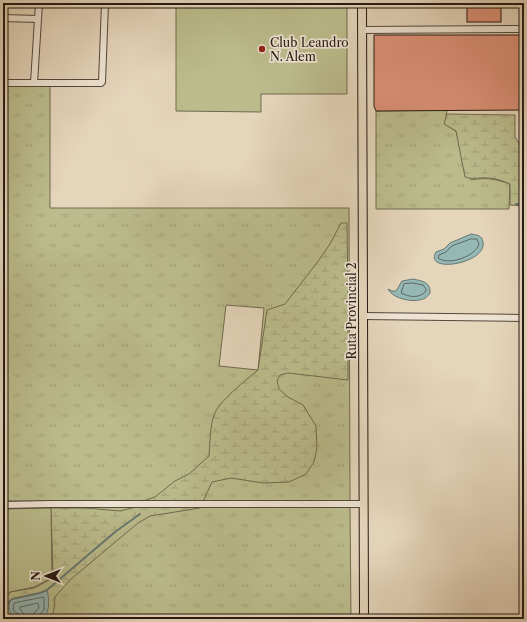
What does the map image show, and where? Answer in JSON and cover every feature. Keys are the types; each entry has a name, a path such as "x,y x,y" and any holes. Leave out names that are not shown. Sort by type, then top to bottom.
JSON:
{"main road":[{"name":"Ruta Provincial 2","path":"362,3 364,619"}],"street":[{"path":"34,83 39,3"},
{"path":"3,83 101,83 105,3"},
{"path":"3,18 38,19"},
{"path":"362,30 524,29"},
{"path":"363,316 522,318 524,316"},
{"path":"3,505 364,504"}],"green space":[{"name":"Club Leandro N. Alem","path":"176,3 347,3 347,94 261,94 261,112 176,111"},
{"path":"3,86 50,86 50,208 349,208 350,502 3,501","holes":["226,305 264,308 258,370 219,366"]},
{"path":"447,110 445,124 456,131 471,180 491,179 510,184 509,209 376,209 376,111"},
{"path":"447,114 515,115 515,137 524,151 524,206 510,205 510,184 493,179 465,177 456,131 444,124"},
{"path":"341,223 347,223 348,380 288,373 280,375 277,381 279,389 288,397 303,405 316,426 317,448 314,462 306,474 289,482 263,483 231,478 212,482 200,508 150,516 138,523 70,580 55,597 53,619 3,619 3,602 10,592 34,588 53,578 51,508 86,508 120,511 136,507 143,501 155,497 175,481 189,474 209,456 210,435 214,415 221,404 233,391 258,370 267,310 285,304 319,260 330,244"},
{"path":"203,506 350,507 351,619 3,619 3,602 10,592 34,588 53,578 51,508"},
{"path":"51,508 52,578 34,587 10,592 3,602 3,509"}],"water":[{"path":"471,234 480,237 483,242 482,250 476,256 456,264 438,263 434,259 436,252 444,249 450,243"},
{"path":"413,279 420,280 429,286 430,293 423,299 414,301 399,298 388,289 396,291 402,281"},
{"path":"47,590 49,603 45,616 32,619 18,618 11,614 9,608 10,601 12,599"}],"building":[{"path":"467,3 501,3 501,22 467,22"},
{"path":"374,35 524,35 524,110 376,111 374,106"}],"waterway":[{"path":"516,204 524,204"},
{"path":"3,608 12,599 47,590 115,532 140,514"}],"place":[{"name":"Club Leandro N. Alem","path":"262,49"}]}
